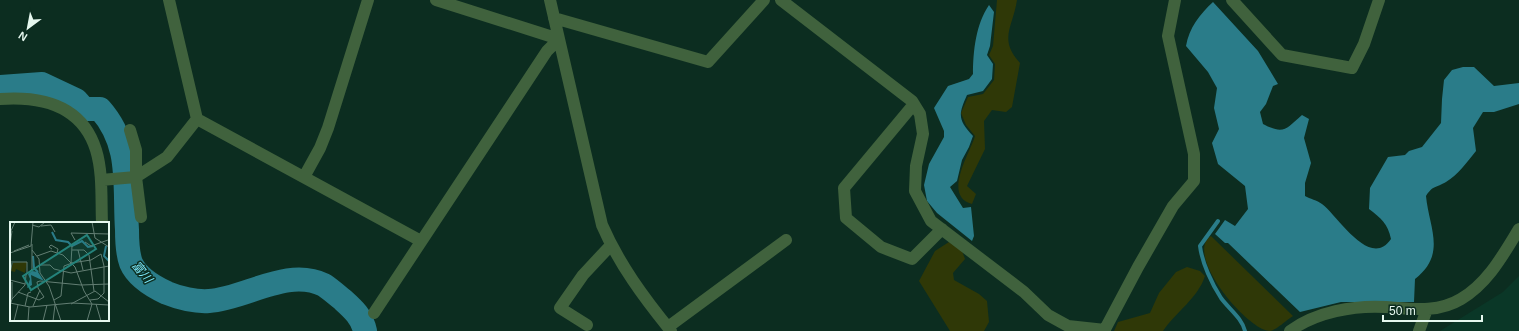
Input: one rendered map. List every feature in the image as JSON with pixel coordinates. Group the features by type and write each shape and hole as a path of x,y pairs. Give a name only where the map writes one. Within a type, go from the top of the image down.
{"street":[{"path":"169,0 197,119 421,241"},
{"path":"304,177 320,148 328,128 368,0"},
{"path":"436,0 559,39"},
{"path":"550,0 602,225 611,245 626,271 670,329 786,240"},
{"path":"554,18 708,62 764,0"},
{"path":"781,0 914,104 920,114 923,134 916,166 916,191 931,221 1024,292 1048,315 1068,326 1104,331 1173,206 1194,181 1194,154 1168,36 1175,0"},
{"path":"1232,0 1282,55 1352,68 1364,44 1379,0"},
{"path":"374,313 547,51 559,39"},
{"path":"0,99 22,97 56,104 74,117 88,133 96,150 103,180 102,222"},
{"path":"914,104 844,188 846,218 881,246 912,259 942,229"},
{"path":"103,180 134,177 167,157 197,119"},
{"path":"130,130 136,150 134,177 141,217"},
{"path":"1290,331 1315,317 1338,311 1379,307 1410,310 1446,307 1461,299 1490,274 1519,229"},
{"path":"587,325 560,308 583,275 611,245"},
{"path":"1419,331 1427,309"}],"shaded area":[{"path":"997,0 1017,0 1010,25 1008,40 1013,55 1020,63 1012,107 1006,112 992,110 984,121 985,149 967,186 976,194 972,204 963,199 959,192 958,183 960,173 975,136 966,125 961,113 968,97 983,94 994,80 995,64 989,55 993,46"},
{"path":"1211,236 1293,316 1270,331 1260,328 1234,306 1212,274 1205,258 1205,245"},
{"path":"949,242 962,251 965,259 953,273 954,280 979,294 987,301 989,322 984,331 950,331 919,281 935,251"},
{"path":"1187,267 1200,271 1205,276 1202,284 1192,298 1163,331 1114,331 1118,322 1150,313 1159,293 1176,272"},
{"path":"1519,276 1519,331 1440,331 1503,292"}],"water":[{"path":"1213,2 1258,51 1278,84 1273,86 1266,104 1260,112 1263,124 1280,130 1288,127 1302,115 1309,119 1304,138 1311,163 1305,183 1305,196 1322,204 1355,238 1364,245 1374,248 1383,247 1391,239 1388,229 1383,222 1369,209 1370,188 1388,157 1405,155 1409,151 1422,147 1441,123 1444,80 1452,70 1463,67 1474,67 1494,86 1519,83 1519,104 1494,112 1483,112 1473,128 1476,151 1454,176 1446,182 1433,188 1426,196 1434,240 1433,250 1431,260 1425,270 1415,279 1414,302 1341,302 1300,312 1228,243 1225,243 1215,234 1225,220 1235,226 1248,209 1245,186 1218,164 1212,143 1219,129 1214,108 1217,88 1208,72 1186,46 1192,27"},
{"path":"989,5 994,12 990,46 987,55 993,64 992,79 983,91 967,95 964,102 961,113 962,121 964,126 973,136 962,160 957,181 950,187 963,208 971,207 974,236 972,241 937,213 927,201 924,185 929,164 944,137 944,131 934,108 948,86 969,79 973,74 978,29"}],"waterway":[{"name":"富川","path":"0,87 42,84 76,100 84,109 100,109 110,123 122,151 126,181 127,242 131,263 137,273 151,285 177,296 193,300 209,301 223,299 281,282 310,280 324,285 347,303 359,317 365,331"},
{"path":"1218,221 1200,246 1201,253 1211,280 1221,298 1241,322 1245,331"}]}
